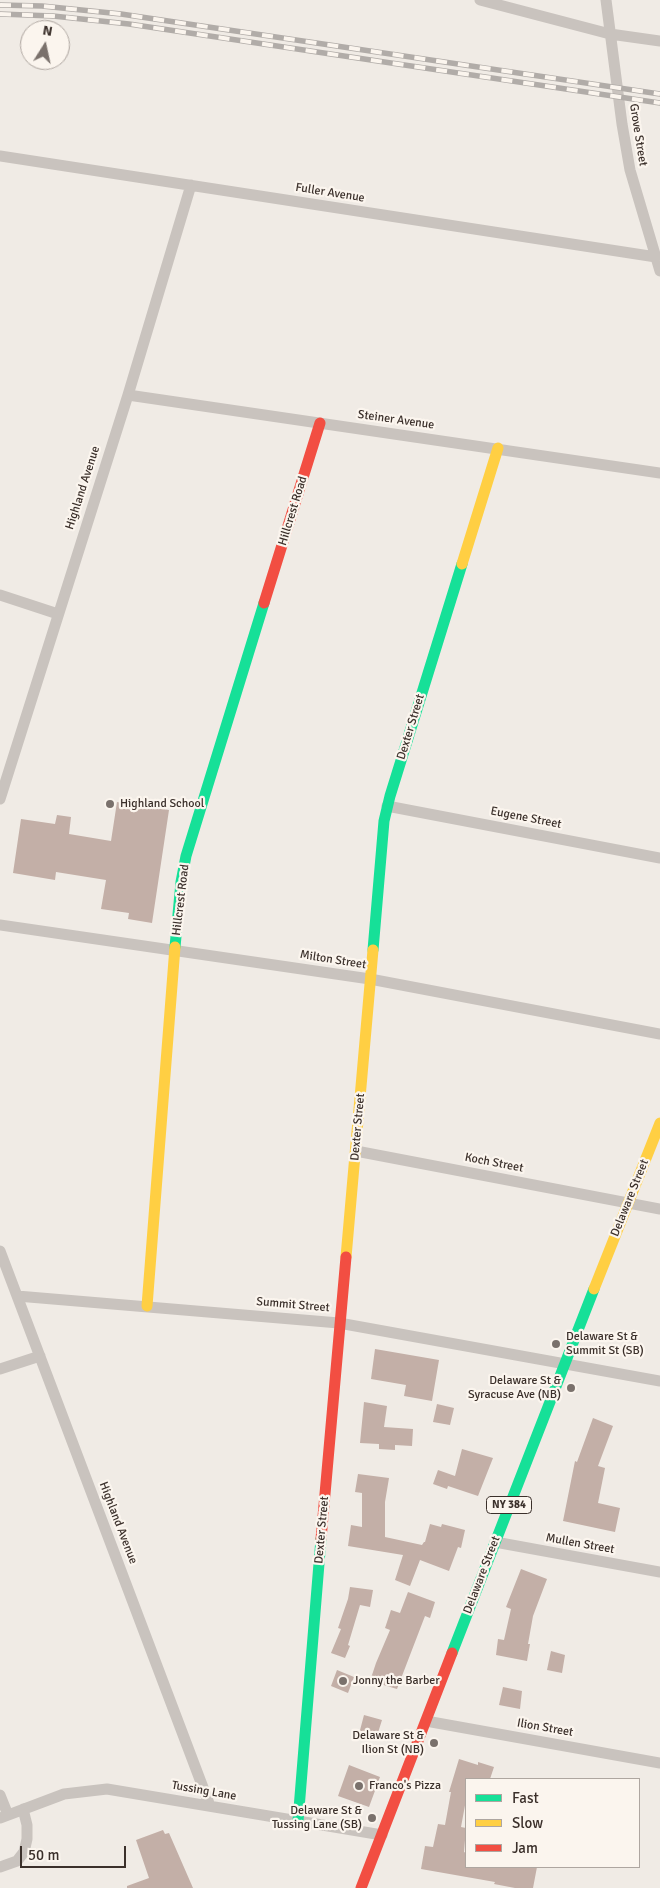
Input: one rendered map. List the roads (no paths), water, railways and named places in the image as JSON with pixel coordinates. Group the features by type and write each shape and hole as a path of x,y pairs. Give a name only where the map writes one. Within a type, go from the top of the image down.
{"street":[{"path":"480,0 610,34 660,41"},
{"name":"Grove Street","path":"606,0 630,170 660,271"},
{"name":"Fuller Avenue","path":"0,156 656,258"},
{"name":"Highland Avenue","path":"0,799 128,395 191,185"},
{"name":"Steiner Avenue","path":"128,395 660,473"},
{"name":"Hillcrest Road","path":"147,1306 175,950 181,882 186,856 320,423"},
{"name":"Dexter Street","path":"298,1821 339,1323 356,1151 384,821 387,806 498,448"},
{"path":"0,595 58,614"},
{"name":"Eugene Street","path":"387,806 660,858"},
{"name":"Milton Street","path":"0,925 370,979 660,1034"},
{"name":"Delaware Street","path":"361,1888 564,1364 660,1123"},
{"name":"Koch Street","path":"356,1151 660,1209"},
{"name":"Highland Avenue","path":"0,1251 210,1806"},
{"name":"Summit Street","path":"18,1296 339,1323 660,1381"},
{"path":"0,1369 40,1356"},
{"name":"Mullen Street","path":"495,1542 660,1572"},
{"name":"Ilion Street","path":"426,1721 660,1763"},
{"name":"Tussing Lane","path":"4,1817 64,1794 107,1789 382,1835"},
{"path":"0,1796 4,1817"},
{"path":"0,1867 17,1861 24,1852 27,1839 27,1825 23,1809"}],"railway":[{"path":"0,5 42,6 121,14 660,94"},
{"path":"0,14 53,16 129,24 660,103"}],"place":[{"name":"Highland School","path":"110,804"},
{"name":"Delaware St & Summit St (SB)","path":"556,1344"},
{"name":"Delaware St & Syracuse Ave (NB)","path":"571,1388"},
{"name":"Jonny the Barber","path":"343,1681"},
{"name":"Delaware St & Ilion St (NB)","path":"434,1743"},
{"name":"Franco's Pizza","path":"359,1786"},
{"name":"Delaware St & Tussing Lane (SB)","path":"372,1818"}]}
